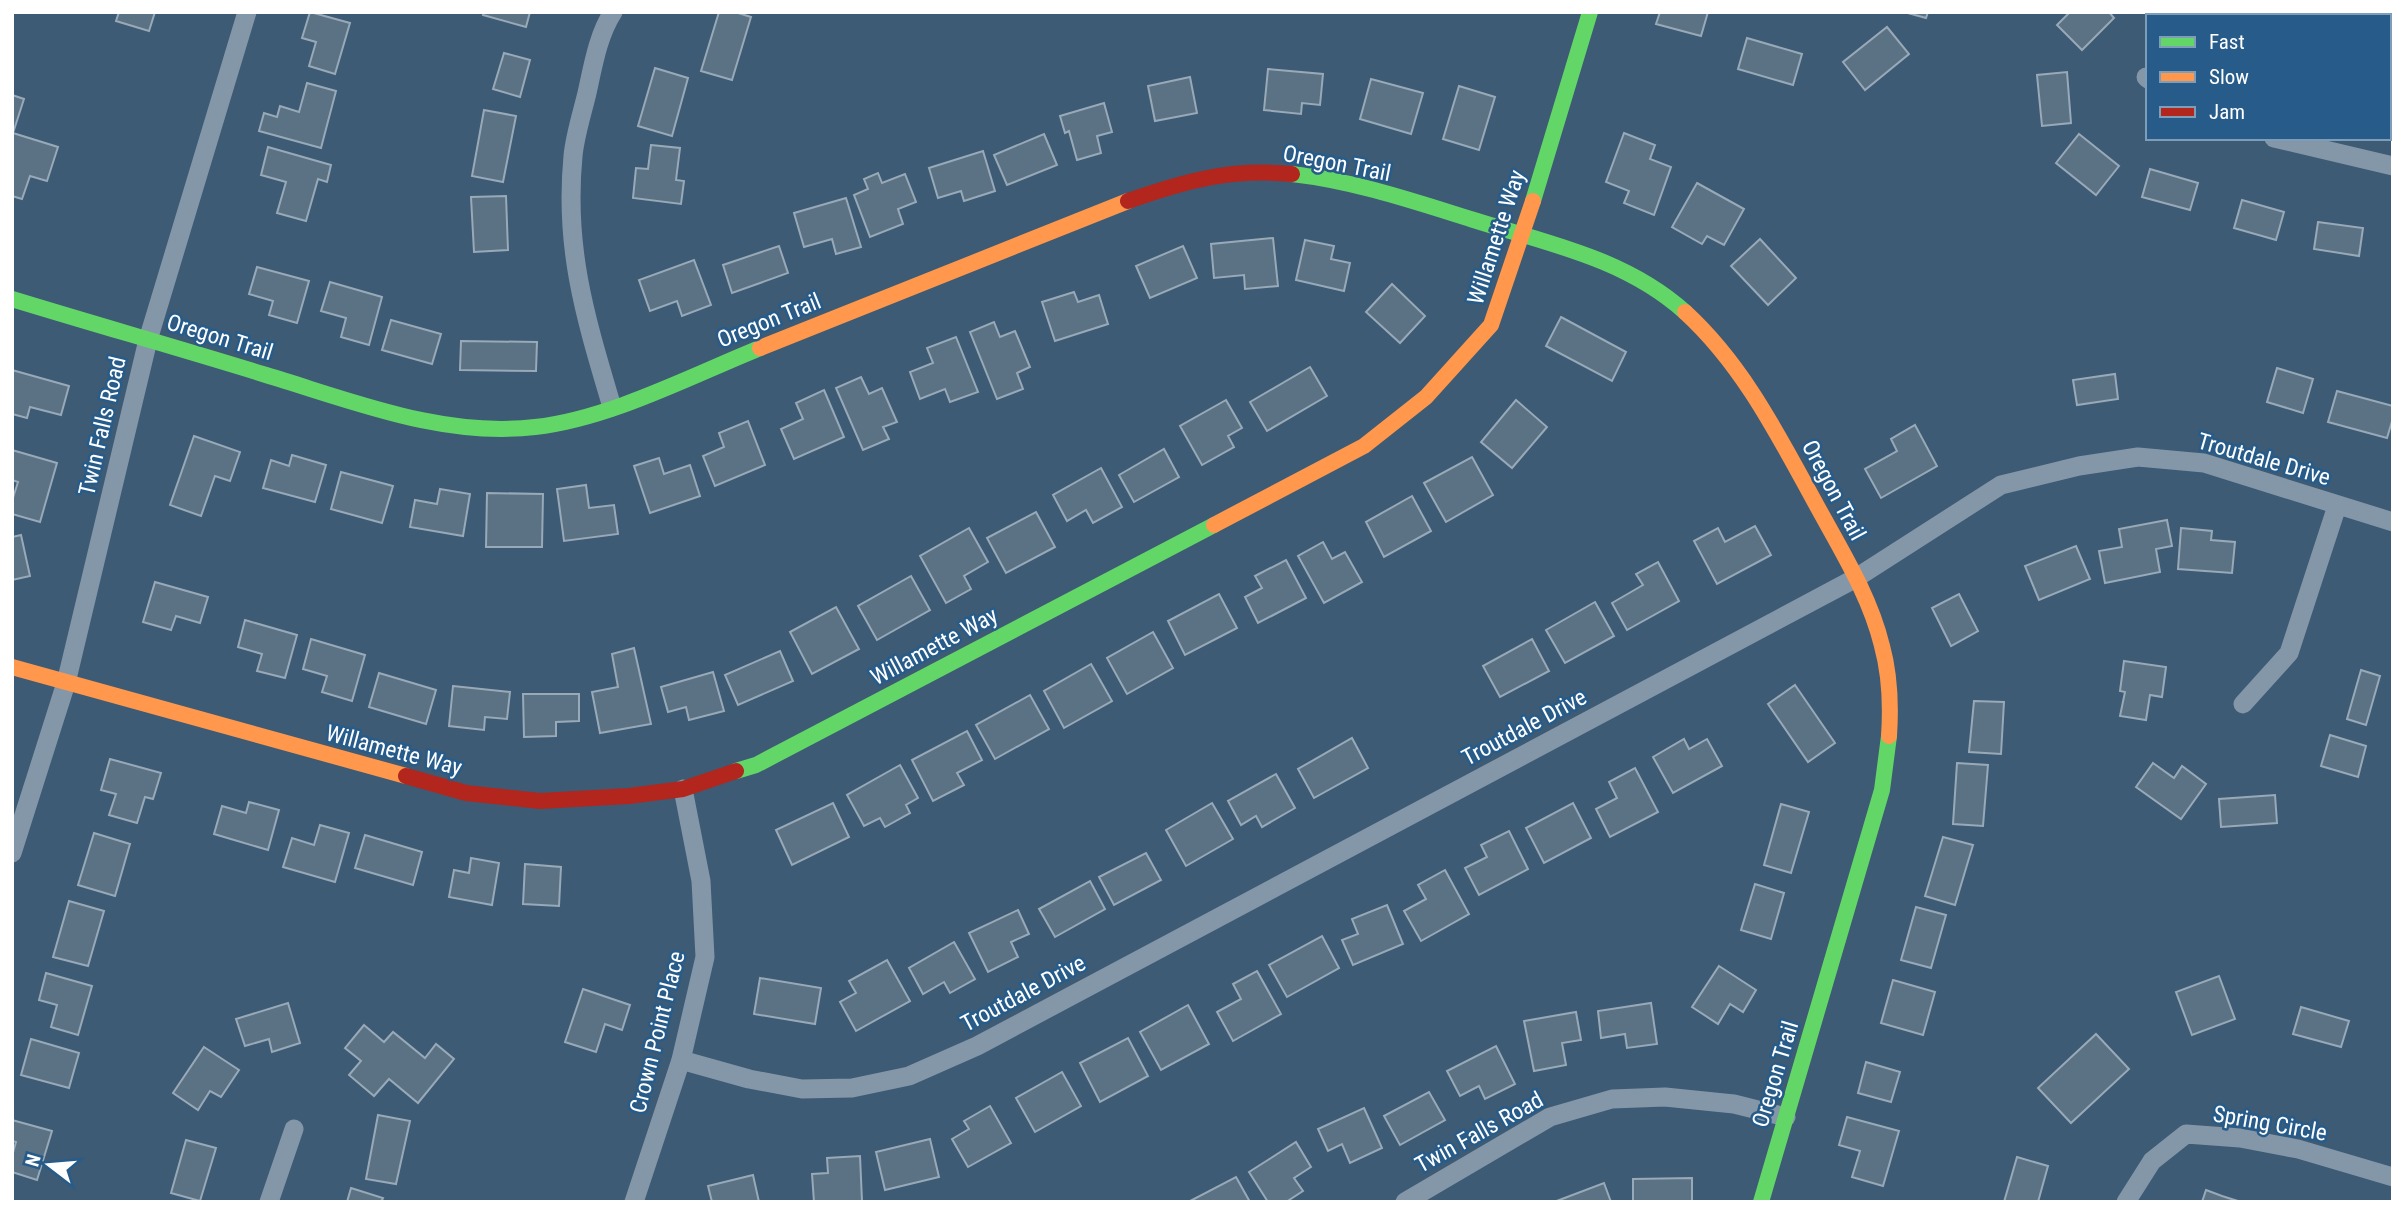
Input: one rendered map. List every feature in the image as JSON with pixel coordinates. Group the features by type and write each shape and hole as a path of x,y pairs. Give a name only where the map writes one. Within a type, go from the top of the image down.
{"street":[{"name":"Twin Falls Road","path":"12,853 66,683 148,340 247,12"},
{"path":"612,407 583,307 573,250 571,206 573,153 593,65 606,22 613,12"},
{"name":"Willamette Way","path":"12,667 466,793 540,801 629,796 683,789 756,765 1364,446 1426,397 1491,325 1523,236 1590,12"},
{"path":"2282,140 2393,166"},
{"name":"Oregon Trail","path":"12,299 365,405 427,420 474,428 504,429 536,428 612,407 945,275 1080,218 1193,178 1242,172 1295,174 1380,192 1591,256 1648,284 1686,312 1711,335 1735,366 1775,429 1856,578 1873,618 1886,660 1891,711 1889,750 1882,790 1760,1202"},
{"name":"Troutdale Drive","path":"681,1060 749,1079 802,1089 852,1088 909,1076 977,1046 1856,578 2001,485 2079,466 2138,457 2204,463 2393,522"},
{"path":"2243,704 2289,653 2337,506"},
{"name":"Crown Point Place","path":"634,1202 681,1060 705,957 701,881 683,789"},
{"name":"Twin Falls Road","path":"1405,1202 1550,1116 1612,1099 1665,1097 1734,1104 1786,1116"},
{"path":"269,1202 294,1129"},
{"name":"Spring Circle","path":"2126,1202 2152,1161 2186,1134 2240,1138 2298,1149 2393,1177"}],"building":[{"path":"119,12 155,12 149,31 116,21"},
{"path":"310,12 350,23 335,74 309,66 316,42 302,38"},
{"path":"484,12 530,12 526,27 483,15"},
{"path":"719,12 735,12 751,17 732,80 701,71"},
{"path":"1660,12 1708,12 1701,36 1656,24"},
{"path":"1904,12 1928,12 1926,18"},
{"path":"2070,12 2109,12 2114,18 2082,50 2057,25"},
{"path":"1887,27 1909,54 1865,90 1843,62"},
{"path":"1747,38 1802,54 1793,85 1738,69"},
{"path":"504,53 530,60 520,97 493,89"},
{"path":"655,68 688,78 672,136 638,126"},
{"path":"1268,69 1323,74 1320,105 1302,103 1301,114 1264,110"},
{"path":"2067,72 2071,123 2042,126 2037,75"},
{"path":"1190,77 1197,113 1155,121 1148,86"},
{"path":"1371,79 1423,93 1411,134 1360,119"},
{"path":"307,83 336,91 321,148 259,131 264,113 277,117 280,106 299,112"},
{"path":"1459,86 1495,97 1479,150 1443,139"},
{"path":"12,95 24,99 13,133 58,147 47,181 30,176 22,199 12,196"},
{"path":"1104,103 1112,132 1097,136 1101,153 1077,160 1069,131 1065,133 1060,116"},
{"path":"484,110 516,116 503,182 472,176"},
{"path":"1624,133 1655,145 1650,159 1671,167 1654,215 1624,203 1629,191 1606,182"},
{"path":"1044,134 1057,165 1007,185 994,155"},
{"path":"2079,134 2119,166 2096,195 2056,163"},
{"path":"651,145 680,148 676,180 684,181 681,204 633,198 636,168 648,169"},
{"path":"268,147 331,165 327,182 318,179 306,221 277,213 286,182 261,175"},
{"path":"983,151 995,191 964,201 961,191 938,198 929,168"},
{"path":"2150,169 2198,183 2190,210 2142,197"},
{"path":"878,173 882,183 905,174 916,202 898,209 903,224 870,237 854,195 868,189 864,179"},
{"path":"1697,183 1744,209 1724,245 1707,236 1702,244 1672,227"},
{"path":"506,196 508,250 474,252 471,197"},
{"path":"846,198 861,247 836,254 832,239 804,247 794,213"},
{"path":"2242,200 2284,212 2276,240 2234,228"},
{"path":"2318,222 2363,228 2359,256 2314,249"},
{"path":"1273,238 1278,286 1245,289 1244,275 1214,278 1211,244"},
{"path":"1760,239 1796,278 1768,305 1731,266"},
{"path":"1305,240 1334,246 1331,259 1350,263 1344,291 1296,280"},
{"path":"779,246 788,273 732,293 723,265"},
{"path":"1183,246 1197,278 1150,298 1136,266"},
{"path":"694,260 711,305 682,316 677,301 650,311 639,280"},
{"path":"257,267 309,281 297,323 269,315 273,301 249,294"},
{"path":"330,282 382,297 369,345 341,337 346,318 321,311"},
{"path":"1392,284 1425,316 1400,343 1366,312"},
{"path":"1074,292 1078,302 1099,295 1108,324 1055,341 1042,302"},
{"path":"1561,317 1626,352 1612,381 1546,346"},
{"path":"391,320 441,334 432,364 382,350"},
{"path":"994,322 1000,337 1015,331 1030,367 1017,373 1023,389 997,399 970,332"},
{"path":"956,337 978,392 950,402 945,389 920,399 910,372 933,363 927,348"},
{"path":"461,341 537,342 536,371 460,370"},
{"path":"1310,367 1327,396 1267,431 1250,402"},
{"path":"2277,368 2313,379 2303,413 2267,402"},
{"path":"12,370 69,386 61,415 30,407 27,418 12,414"},
{"path":"2115,374 2118,399 2077,405 2073,380"},
{"path":"861,377 869,394 882,388 897,422 883,427 889,439 863,450 836,388"},
{"path":"824,390 844,437 794,459 781,429 803,419 796,403"},
{"path":"2337,391 2393,406 2393,418 2387,438 2328,422"},
{"path":"1226,400 1242,428 1228,436 1234,447 1202,465 1180,426"},
{"path":"1516,400 1547,427 1512,468 1481,442"},
{"path":"748,421 765,465 715,486 703,456 724,447 719,433"},
{"path":"1915,425 1937,466 1881,498 1865,469 1897,451 1891,439"},
{"path":"194,436 240,452 230,481 215,476 201,516 170,505"},
{"path":"1164,449 1179,477 1134,502 1119,475"},
{"path":"12,450 57,463 40,522 12,514 12,501 18,482 12,480"},
{"path":"292,455 326,465 315,502 263,488 271,460 289,466"},
{"path":"1472,457 1493,495 1446,522 1424,483"},
{"path":"659,458 664,474 690,465 700,496 650,513 634,466"},
{"path":"1101,468 1122,507 1093,523 1086,510 1067,521 1053,495"},
{"path":"341,472 393,486 382,523 331,509"},
{"path":"586,485 589,508 614,505 618,534 564,541 557,489"},
{"path":"440,489 470,494 463,536 410,527 415,500 437,504"},
{"path":"487,493 543,494 542,547 486,547"},
{"path":"1412,496 1431,531 1384,557 1366,522"},
{"path":"1036,512 1055,547 1006,573 987,538"},
{"path":"2167,520 2172,546 2156,549 2160,572 2105,583 2099,551 2122,547 2119,529"},
{"path":"1755,526 1771,555 1717,584 1694,541 1718,528 1725,542"},
{"path":"969,528 988,562 964,576 971,589 946,603 920,556"},
{"path":"2181,528 2212,531 2211,540 2235,542 2232,573 2178,569"},
{"path":"21,535 30,576 12,580 12,537"},
{"path":"1323,542 1332,559 1345,552 1362,582 1324,603 1298,556"},
{"path":"2076,546 2090,579 2039,600 2025,566"},
{"path":"1286,560 1306,598 1258,623 1245,597 1262,588 1255,576"},
{"path":"1658,562 1679,601 1627,630 1612,603 1643,585 1636,574"},
{"path":"911,576 930,610 877,640 858,606"},
{"path":"155,582 208,597 200,623 176,616 171,630 143,622"},
{"path":"1219,594 1237,628 1185,655 1168,621"},
{"path":"1959,594 1978,631 1951,646 1932,608"},
{"path":"1595,602 1614,636 1565,663 1546,630"},
{"path":"836,607 859,649 812,674 790,632"},
{"path":"245,620 297,635 285,678 257,671 262,654 238,647"},
{"path":"1153,632 1173,668 1127,694 1107,658"},
{"path":"311,639 365,655 352,701 322,692 327,676 303,669"},
{"path":"1532,639 1549,671 1500,697 1483,666"},
{"path":"634,648 651,724 600,733 592,692 618,687 612,654"},
{"path":"780,651 793,681 738,705 725,675"},
{"path":"2124,661 2166,667 2162,697 2150,695 2146,720 2120,716 2125,692 2120,691"},
{"path":"1091,664 1112,701 1064,728 1044,691"},
{"path":"2361,670 2380,676 2366,725 2347,719"},
{"path":"713,672 724,711 689,720 686,707 668,712 661,687"},
{"path":"379,673 436,690 426,724 369,707"},
{"path":"1795,685 1835,743 1808,762 1768,704"},
{"path":"453,686 510,692 507,719 485,717 484,730 449,726"},
{"path":"523,694 579,694 579,721 556,722 556,736 524,737"},
{"path":"1030,695 1049,729 995,759 976,725"},
{"path":"1974,701 2004,702 2001,754 1969,752"},
{"path":"967,731 982,760 957,773 964,785 933,801 912,760"},
{"path":"2330,735 2366,746 2358,777 2321,766"},
{"path":"1352,738 1368,768 1314,798 1298,769"},
{"path":"1684,739 1689,749 1707,739 1722,766 1673,793 1653,757"},
{"path":"110,759 161,773 153,799 145,797 137,823 109,815 116,794 101,790"},
{"path":"1957,763 1988,765 1983,826 1953,824"},
{"path":"2153,763 2174,778 2182,766 2206,784 2181,819 2136,787"},
{"path":"900,765 918,798 906,805 910,813 885,827 880,818 864,826 847,795"},
{"path":"1635,768 1658,812 1610,837 1596,809 1617,798 1609,782"},
{"path":"1276,774 1295,808 1262,827 1256,816 1241,825 1228,801"},
{"path":"2275,795 2277,823 2221,827 2219,799"},
{"path":"249,802 279,810 268,850 214,834 222,806 246,813"},
{"path":"833,803 849,837 792,865 776,830"},
{"path":"1212,803 1233,839 1186,866 1166,830"},
{"path":"1573,803 1591,838 1544,863 1526,828"},
{"path":"1781,804 1809,812 1791,873 1764,865"},
{"path":"320,825 349,833 335,882 283,867 292,838 314,845"},
{"path":"1509,831 1528,869 1479,895 1465,868 1487,857 1481,845"},
{"path":"94,833 130,844 115,896 78,885"},
{"path":"365,835 422,852 413,885 355,868"},
{"path":"1943,837 1973,845 1955,905 1925,896"},
{"path":"1146,853 1161,880 1114,905 1099,877"},
{"path":"471,858 499,863 492,905 449,897 454,870 469,873"},
{"path":"525,864 561,867 559,906 523,904"},
{"path":"1445,870 1469,914 1421,941 1404,911 1426,899 1418,885"},
{"path":"1090,881 1105,909 1055,937 1039,909"},
{"path":"1755,884 1784,893 1771,939 1741,930"},
{"path":"69,901 104,911 88,966 53,957"},
{"path":"1387,905 1403,944 1353,965 1342,940 1358,934 1352,919"},
{"path":"1916,907 1946,915 1931,968 1901,960"},
{"path":"1018,910 1029,934 1011,942 1018,957 988,972 969,933"},
{"path":"1322,936 1339,968 1287,997 1269,965"},
{"path":"954,942 975,979 950,993 944,982 923,994 909,968"},
{"path":"887,960 910,1001 856,1031 840,1002 856,993 849,981"},
{"path":"1719,966 1756,990 1743,1012 1730,1004 1718,1024 1692,1007"},
{"path":"1257,971 1281,1014 1233,1041 1217,1012 1241,999 1233,984"},
{"path":"46,973 92,986 78,1035 51,1027 57,1005 39,1000"},
{"path":"2219,976 2235,1019 2192,1035 2176,992"},
{"path":"760,978 821,988 815,1024 754,1014"},
{"path":"1893,980 1935,992 1923,1035 1881,1023"},
{"path":"583,989 630,1005 622,1030 605,1024 596,1052 565,1042"},
{"path":"288,1003 300,1043 272,1052 269,1039 245,1046 236,1019"},
{"path":"1651,1003 1657,1044 1627,1048 1625,1034 1601,1038 1598,1011"},
{"path":"1188,1005 1209,1044 1161,1070 1140,1032"},
{"path":"2301,1007 2349,1021 2341,1047 2293,1034"},
{"path":"1576,1012 1581,1040 1562,1043 1566,1065 1534,1071 1524,1021"},
{"path":"364,1025 384,1042 393,1032 425,1058 436,1044 454,1059 418,1103 389,1079 374,1096 349,1075 361,1061 345,1048"},
{"path":"2096,1034 2129,1069 2071,1123 2038,1088"},
{"path":"1128,1038 1148,1076 1100,1102 1080,1063"},
{"path":"31,1039 79,1053 69,1088 21,1075"},
{"path":"1496,1046 1515,1084 1485,1099 1479,1086 1460,1096 1447,1071"},
{"path":"204,1047 239,1070 221,1097 210,1091 198,1110 173,1093"},
{"path":"1866,1062 1900,1072 1891,1102 1858,1093"},
{"path":"1062,1072 1081,1106 1035,1132 1016,1098"},
{"path":"1429,1092 1445,1120 1400,1145 1384,1116"},
{"path":"990,1106 1011,1143 968,1167 952,1139 969,1129 964,1121"},
{"path":"1364,1108 1382,1148 1350,1163 1342,1144 1328,1151 1318,1129"},
{"path":"378,1115 410,1121 396,1184 366,1179"},
{"path":"1847,1117 1899,1131 1883,1186 1852,1177 1860,1151 1839,1145"},
{"path":"12,1120 52,1131 37,1180 12,1172 12,1156 16,1142 12,1141"},
{"path":"930,1139 939,1177 885,1190 876,1152"},
{"path":"186,1140 216,1148 200,1201 171,1193"},
{"path":"1296,1142 1311,1167 1294,1178 1303,1191 1286,1202 1268,1202 1249,1172"},
{"path":"860,1156 862,1201 814,1202 812,1174 828,1173 827,1158"},
{"path":"2017,1157 2048,1166 2038,1202 2004,1202"},
{"path":"753,1175 759,1202 712,1202 708,1186"},
{"path":"1236,1177 1250,1202 1190,1201"},
{"path":"1692,1178 1692,1202 1633,1202 1633,1179"},
{"path":"1604,1183 1611,1202 1554,1202"},
{"path":"351,1188 383,1198 381,1202 347,1202"},
{"path":"2206,1190 2222,1196 2241,1202 2202,1202"}],"traffic: fast":[{"path":"1533,201 1590,12"},
{"path":"1292,174 1385,193 1586,255 1638,279 1685,312"},
{"path":"12,299 365,406 466,427 535,427 592,415 649,395 760,348"},
{"path":"736,771 756,765 1214,525"},
{"path":"1761,1202 1882,790 1889,736"}],"traffic: slow":[{"path":"760,348 1128,201"},
{"path":"1214,525 1364,446 1426,397 1491,325 1533,201"},
{"path":"1685,312 1725,355 1759,403 1862,591 1877,627 1887,668 1889,736"},
{"path":"12,667 406,776"}],"traffic: jam":[{"path":"1128,201 1208,178 1249,173 1292,174"},
{"path":"406,776 466,793 540,801 629,796 683,789 736,771"}]}
